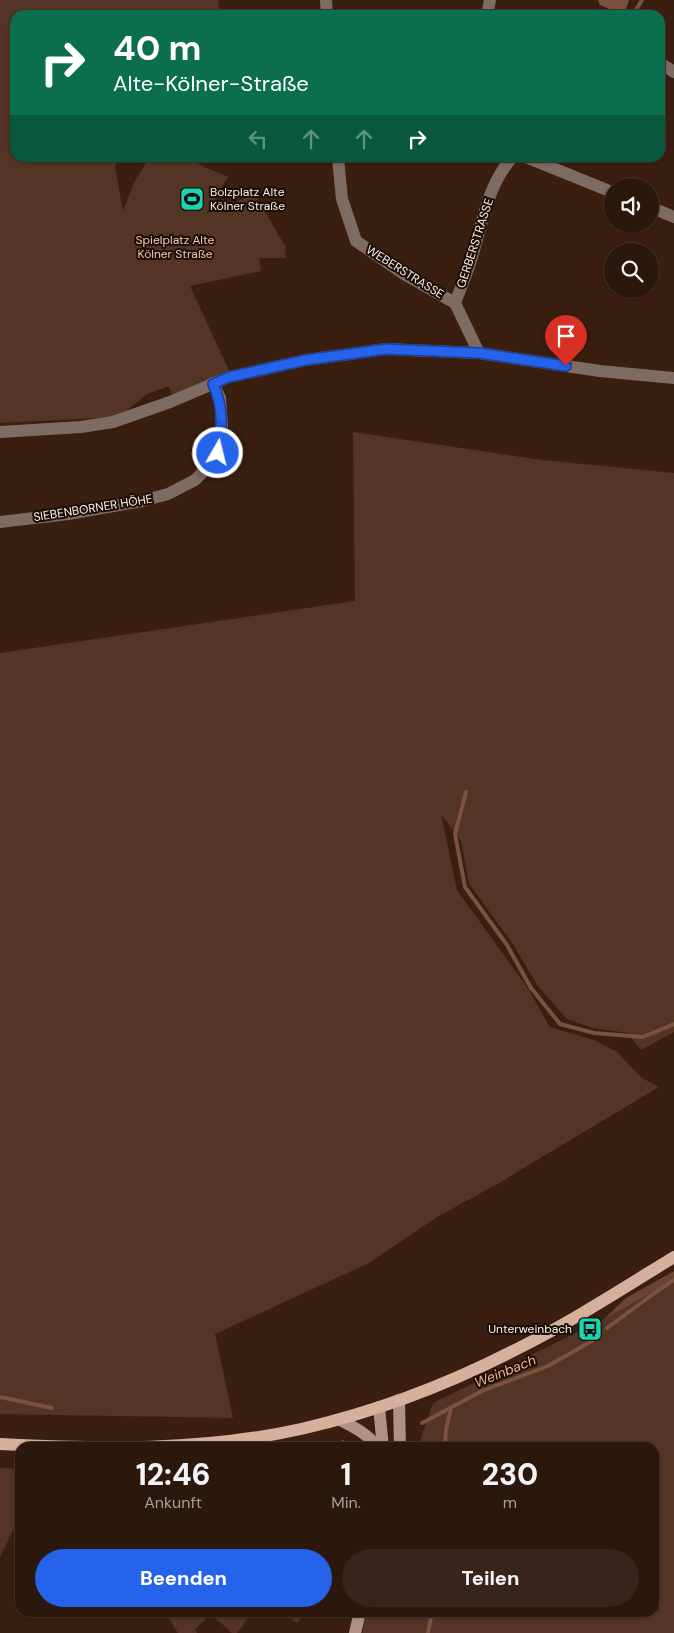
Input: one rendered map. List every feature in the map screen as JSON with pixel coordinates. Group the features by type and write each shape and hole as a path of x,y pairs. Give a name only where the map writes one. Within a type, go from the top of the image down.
{"main road":[{"path":"209,1442 270,1435 340,1420 452,1380 518,1348 586,1311 674,1257"},
{"path":"399,1400 400,1442"},
{"path":"379,1407 382,1442"},
{"path":"340,1420 360,1430 374,1442"},
{"path":"0,1444 15,1444"},
{"path":"355,1633 359,1617"}],"street":[{"name":"WEBERSTRASSE","path":"338,162 342,199 356,241 404,274 455,303 479,353"},
{"name":"GERBERSTRASSE","path":"455,303 470,263 487,203 504,166 508,162"},
{"path":"538,162 604,189"},
{"path":"659,211 674,217"},
{"path":"0,432 81,427 113,422 170,402 229,377 306,360 386,349 479,353 600,371 674,378"},
{"name":"SIEBENBORNER HÖHE","path":"0,522 68,514 142,501 168,494 195,480 212,463 218,453 222,426 220,398 213,384"}],"green space":[{"name":"Spielplatz Alte Kölner Straße","path":"0,0 218,0 219,10 10,10 10,162 117,162 115,167 123,211 134,183 147,162 193,162 228,177 206,214 255,194 285,246 286,258 259,258 261,271 190,286 231,375 173,399 169,386 147,394 119,417 0,423"},
{"path":"353,432 542,460 674,473 674,1032 641,1050 628,1033 593,1028 567,1019 537,985 513,944 469,884 461,841 441,814 457,890 529,990 550,1027 594,1040 617,1052 642,1078 659,1087 499,1183 437,1217 369,1263 215,1334 233,1418 0,1414 0,653 355,601"},
{"path":"674,1281 674,1633 362,1633 366,1617 659,1617 659,1442 420,1442 433,1403 604,1319"},
{"path":"0,1468 15,1469 15,1526 0,1557"},
{"path":"166,1617 208,1617 195,1629 197,1633 178,1633"},
{"path":"214,1617 249,1617 237,1633 232,1633"},
{"path":"289,1617 302,1617 297,1623"}],"shaded area":[{"path":"598,0 629,0 625,10 612,10 600,5"},
{"path":"674,1271 674,1281 604,1319 626,1298"}],"waterway":[{"path":"636,10 642,0"},
{"path":"466,792 455,834 465,887 507,945 531,988 560,1024 594,1033 643,1037 674,1024"},
{"name":"Weinbach","path":"607,1328 674,1280"},
{"name":"Weinbach","path":"422,1423 482,1391 548,1366 595,1339"},
{"name":"Weinbach","path":"0,1397 52,1408"},
{"path":"445,1442 451,1408"},
{"path":"428,1633 431,1617"}],"place":[{"name":"Bolzplatz Alte Kölner Straße","path":"192,199"},
{"name":"Unterweinbach","path":"590,1329"}],"route":[{"path":"218,453 222,426 220,398 213,384 229,377 306,360 386,349 479,353 566,366"}]}
